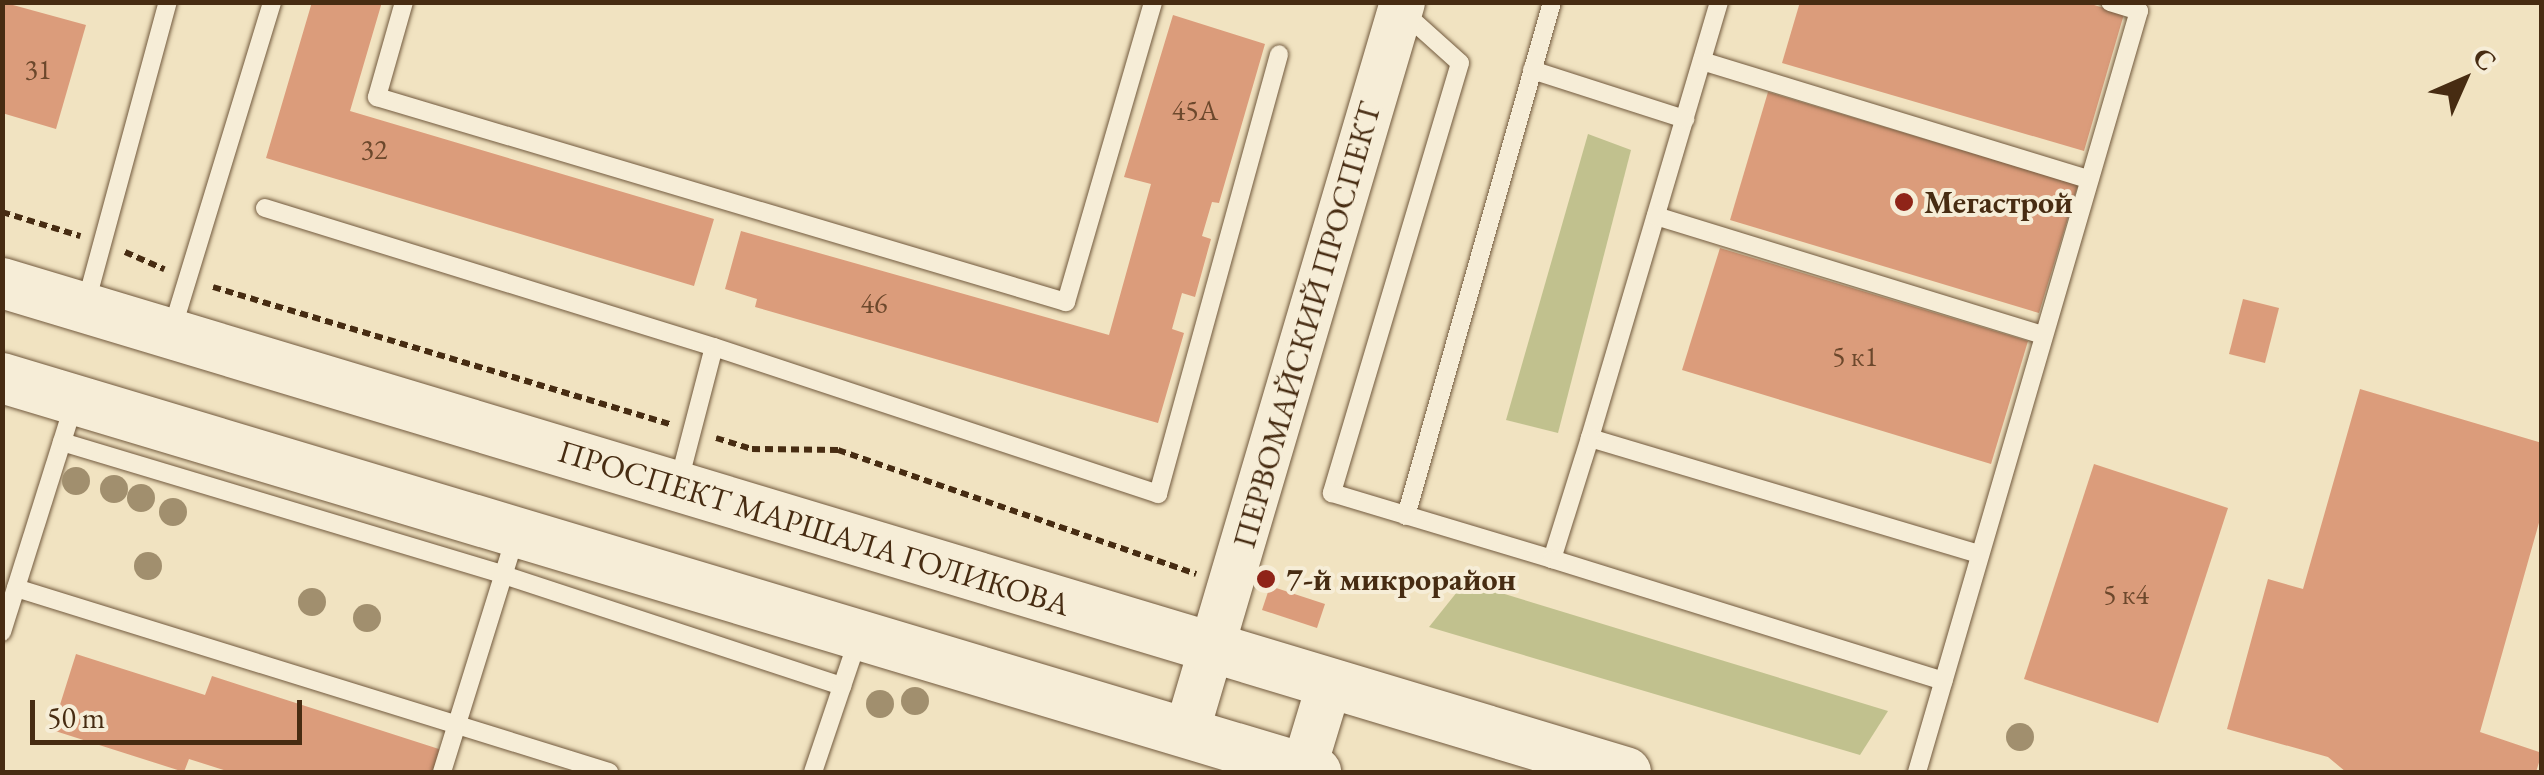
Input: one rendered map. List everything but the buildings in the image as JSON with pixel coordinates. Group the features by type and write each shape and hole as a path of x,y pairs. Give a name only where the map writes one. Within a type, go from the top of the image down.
{"main road":[{"name":"ПРОСПЕКТ МАРШАЛА ГОЛИКОВА","path":"2,283 1626,772"},
{"path":"2,378 69,421 510,554 859,635 1307,771"}],"street":[{"name":"ПЕРВОМАЙСКИЙ ПРОСПЕКТ","path":"1186,732 1393,5"},
{"path":"1307,771 1329,683"}],"lane":[{"path":"85,308 168,2"},
{"path":"171,334 272,2"},
{"path":"404,2 376,96 1066,302 1153,2"},
{"path":"1406,516 1552,2"},
{"path":"1552,559 1720,2"},
{"path":"1917,772 2139,11 2110,2"},
{"path":"1393,5 1460,63 1332,493 1942,680"},
{"path":"265,208 714,347 1158,494 1279,54"},
{"path":"1702,62 2089,179"},
{"path":"1532,70 1685,118"},
{"path":"1656,216 2042,334"},
{"path":"678,487 714,347"},
{"path":"2,632 69,421"},
{"path":"1590,438 1978,554"},
{"path":"442,772 510,554 842,686"},
{"path":"16,588 457,728 609,772"},
{"path":"813,772 859,635"}],"path":[{"path":"2,212 102,242"}],"green space":[{"path":"1588,134 1631,150 1558,433 1506,420"},
{"path":"1465,582 1888,711 1860,755 1429,627"}],"place":[{"name":"Мегастрой","path":"1904,202"},
{"name":"7-й микрорайон","path":"1266,579"}]}
